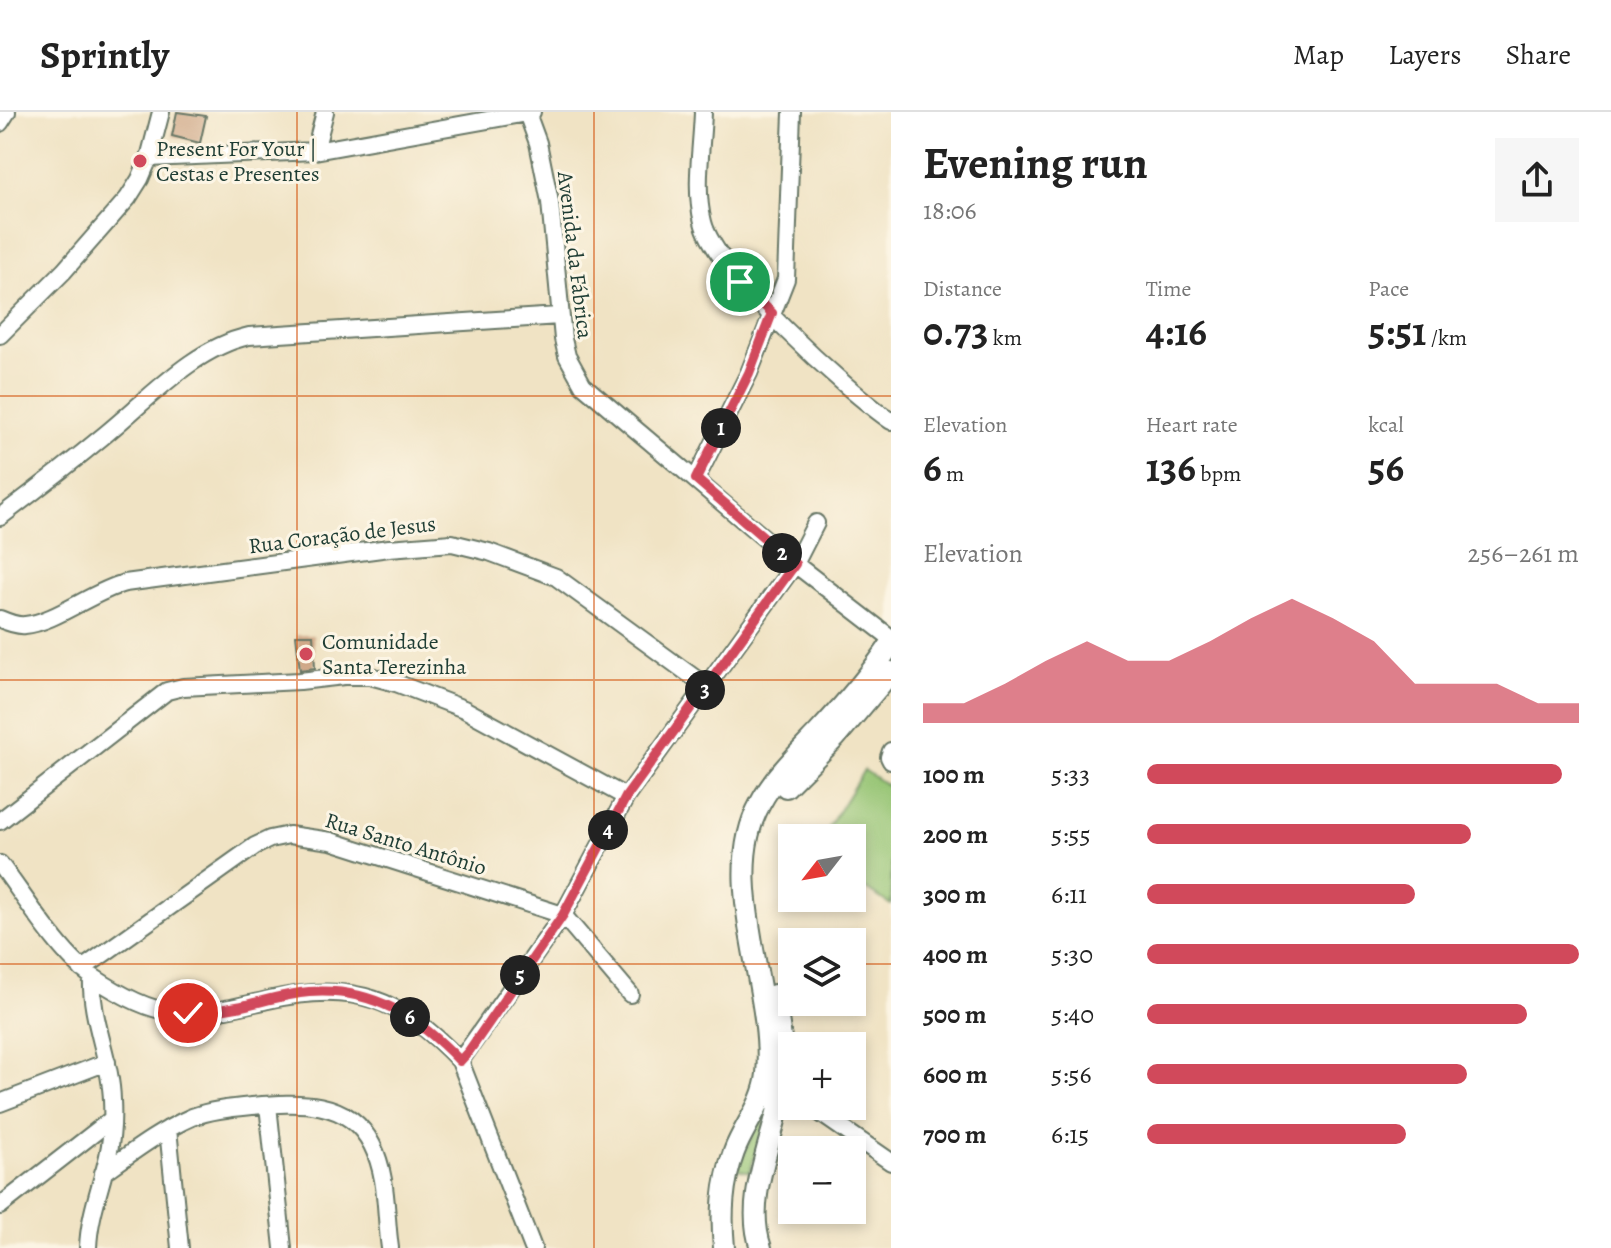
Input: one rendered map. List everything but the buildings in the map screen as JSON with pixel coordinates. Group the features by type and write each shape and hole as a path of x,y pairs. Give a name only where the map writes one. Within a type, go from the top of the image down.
{"main road":[{"path":"724,1248 721,1212 734,1151 765,1088 767,1071 764,1019 746,888 747,833 766,792 855,694 891,641"},
{"path":"761,1248 756,1215 759,1186 777,1116 784,1071 761,915 758,858 761,832 771,809 791,782 835,738 891,672"},
{"path":"727,1180 759,1186"},
{"path":"721,1212 756,1215"}],"street":[{"path":"0,123 7,112"},
{"path":"0,335 64,271 120,208 140,179 149,158 161,112"},
{"path":"315,151 325,112"},
{"path":"703,112 700,192 703,222 724,261 740,282 838,379 891,421"},
{"path":"696,479 749,373 786,279 792,112"},
{"path":"149,158 315,151 529,113"},
{"name":"Avenida da Fábrica","path":"529,113 550,202 559,316 567,356 583,385 891,641"},
{"path":"0,517 162,386 195,361 231,340 249,336 559,316"},
{"path":"460,1061 563,915 626,797 795,564 816,523"},
{"name":"Rua Coração de Jesus","path":"0,619 25,625 45,619 107,587 125,583 389,548 452,543 489,552 556,577 707,687"},
{"path":"0,821 167,691 183,687 344,676 370,676 427,693 464,709 626,797"},
{"path":"891,751 891,761"},
{"name":"Rua Santo Antônio","path":"87,973 255,846 289,835 331,841 384,856 563,915"},
{"path":"0,864 53,935 87,973 149,1006 178,1012 217,1011 309,992 364,995 408,1015 460,1061 533,1248"},
{"path":"563,915 630,994"},
{"path":"87,973 112,1097 110,1144 92,1217 88,1248"},
{"path":"0,1095 0,1104 107,1062"},
{"path":"103,1173 168,1129 195,1116 234,1108 320,1104 349,1118 372,1144 382,1175 390,1248"},
{"path":"268,1105 283,1248"},
{"path":"0,1206 112,1119"},
{"path":"830,1120 891,1162"},
{"path":"168,1129 180,1248"}],"green space":[{"path":"864,770 891,788 891,905 866,889 866,824 831,824"},
{"path":"759,1121 764,1123 750,1172 737,1169"}],"place":[{"name":"Present For Your | Cestas e Presentes","path":"140,161"},
{"name":"Comunidade Santa Terezinha","path":"306,654"}],"route":[{"path":"188,1013 217,1011 309,992 364,995 408,1015 460,1061 469,1051 563,915 626,797 795,564 696,479 749,373 772,313 740,282"}]}
